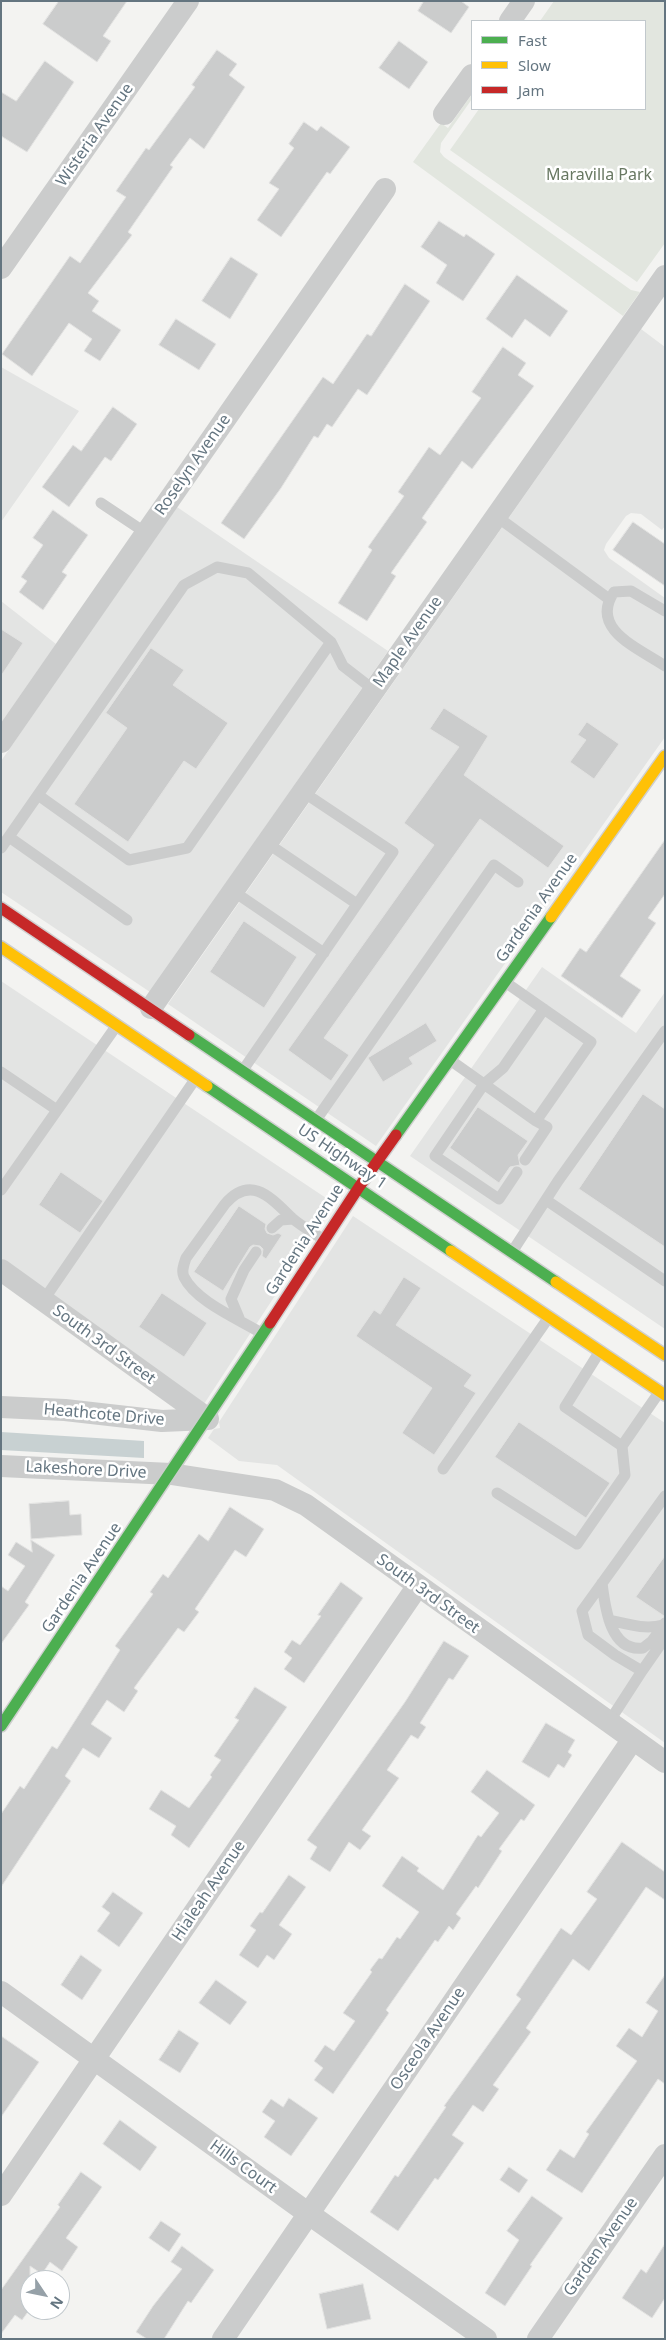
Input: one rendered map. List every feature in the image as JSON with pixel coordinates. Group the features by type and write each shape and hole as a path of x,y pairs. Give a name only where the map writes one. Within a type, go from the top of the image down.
{"main road":[{"name":"Gardenia Avenue","path":"1,1726 208,1419 359,1188 665,756"},
{"name":"US Highway 1","path":"1,908 665,1355"},
{"name":"US Highway 1","path":"1,947 549,1317 649,1384 663,1391"}],"street":[{"name":"Wisteria Avenue","path":"1,268 188,1"},
{"path":"511,20 524,1"},
{"path":"444,114 471,76"},
{"name":"Roselyn Avenue","path":"1,742 385,189"},
{"name":"Maple Avenue","path":"151,1008 665,276"},
{"name":"South 3rd Street","path":"1,1270 208,1419"},
{"path":"144,1419 156,1397 157,1383"},
{"name":"Heathcote Drive","path":"1,1407 65,1410 162,1421 208,1419"},
{"name":"Lakeshore Drive","path":"1,1466 171,1474"},
{"name":"South 3rd Street","path":"171,1474 275,1490 306,1505 417,1587 633,1739 662,1755"},
{"name":"Hialeah Avenue","path":"1,2195 417,1587"},
{"name":"Osceola Avenue","path":"223,2339 633,1739"},
{"name":"Hills Court","path":"1,1992 308,2214 486,2339"},
{"name":"Garden Avenue","path":"538,2339 665,2155"}],"lane":[{"path":"100,503 146,533"},
{"path":"496,516 609,599"},
{"path":"1,848 184,585 217,567 248,573 331,642 343,666 374,690"},
{"path":"665,612 631,591 614,592 606,604 607,619 616,634 665,666"},
{"path":"38,795 129,860 187,848 331,642"},
{"path":"243,1070 393,852 303,792"},
{"path":"9,837 127,920"},
{"path":"267,843 357,904"},
{"path":"316,1120 494,865 518,882"},
{"path":"233,891 324,953"},
{"path":"505,982 591,1042 536,1120"},
{"path":"517,1172 499,1199 435,1156 484,1084 503,1068 544,1009"},
{"path":"1,1190 117,1025"},
{"path":"512,1252 546,1200 665,1031"},
{"path":"450,1060 547,1127 525,1160"},
{"path":"1,1072 57,1110"},
{"path":"43,1301 196,1078"},
{"path":"263,1334 239,1318 212,1304 195,1290 184,1277 182,1268 186,1258 224,1204 231,1196 241,1190 263,1192 282,1207 293,1219 324,1240"},
{"path":"546,1200 665,1281"},
{"path":"272,1228 281,1220 293,1219"},
{"path":"239,1318 230,1299 244,1270 256,1252"},
{"path":"444,1470 549,1317"},
{"path":"600,1351 565,1407 622,1446"},
{"path":"497,1493 577,1544 625,1475 622,1446 663,1391"},
{"path":"642,1671 615,1655 588,1635 582,1611 665,1496"},
{"path":"602,1583 606,1614 620,1640 629,1647 636,1649 644,1648 652,1641 664,1624"},
{"path":"609,1620 633,1626 654,1627 664,1624"},
{"path":"609,1722 665,1638"}],"shaded area":[{"path":"641,329 665,347 665,526 662,530 641,514 631,513 626,516 606,544 604,550 609,558 665,598 665,737 376,1146 168,1004"},
{"path":"1,367 79,411 1,522"},
{"path":"177,507 388,651 150,992 1,892 1,761"},
{"path":"1,601 56,644 1,723"},
{"path":"542,967 636,1033 665,992 665,1329 410,1156"},
{"path":"1,981 335,1204 204,1404 1,1258"},
{"path":"353,1216 665,1423 665,1743 277,1465 239,1461 208,1438 214,1429 220,1428 219,1422"},
{"path":"1,1432 144,1441 144,1458 1,1450"}],"green space":[{"name":"Maravilla Park","path":"554,1 665,1 665,243 637,282 450,150 478,110 646,110 646,20 541,20"},
{"path":"471,95 471,100 441,143 440,152 444,157 631,290 640,292 623,316 413,162 441,123 448,128"}],"building":[{"path":"59,1 127,1 103,36 111,41 97,62 43,24"},
{"path":"424,1 461,1 469,7 451,33 418,11"},
{"path":"399,41 428,62 409,89 379,68"},
{"path":"217,50 237,64 229,75 245,87 204,149 190,138 170,165 173,167 128,232 132,235 88,293 99,301 92,311 121,330 100,361 84,351 92,339 69,323 32,376 2,354 70,256 80,263 126,197 116,191 146,148 149,150 195,87 192,85"},
{"path":"45,61 74,82 27,152 1,136 1,92 16,101"},
{"path":"304,122 317,131 321,126 350,147 330,174 327,172 281,237 257,220 279,189 269,183 294,148 289,144"},
{"path":"439,221 464,237 466,234 495,254 463,301 436,283 447,265 421,247"},
{"path":"231,257 258,274 230,319 202,301"},
{"path":"517,275 568,311 550,337 525,319 512,338 486,319"},
{"path":"405,284 430,301 367,395 358,389 332,427 327,424 318,438 314,436 281,488 244,539 221,523 323,377 333,384 367,334 371,336"},
{"path":"176,319 216,344 199,370 159,345"},
{"path":"503,347 526,363 518,375 534,386 472,469 462,461 422,518 427,522 391,573 396,576 367,621 338,603 372,550 368,547 404,496 398,492 429,447 440,455 481,398 472,392"},
{"path":"113,407 137,424 111,461 105,457 69,507 42,487 73,445 81,451"},
{"path":"53,510 88,535 62,572 67,575 43,610 19,592 27,581 21,577 43,545 33,538"},
{"path":"633,522 665,544 665,586 613,550"},
{"path":"1,629 23,643 1,676"},
{"path":"151,648 184,670 173,685 228,723 196,769 184,761 128,842 74,804 127,728 106,713"},
{"path":"444,708 488,736 464,775 564,846 548,868 480,819 324,1038 349,1055 331,1081 288,1050 434,845 404,823 459,747 430,729"},
{"path":"587,722 619,744 594,779 570,762 586,740 578,735"},
{"path":"665,840 665,894 648,918 656,923 620,976 641,990 622,1018 561,976 580,948 586,952"},
{"path":"244,921 297,957 264,1008 210,972"},
{"path":"426,1023 437,1041 409,1058 413,1064 383,1082 368,1058"},
{"path":"643,1094 665,1109 665,1247 579,1189"},
{"path":"478,1107 528,1141 518,1155 520,1165 510,1167 499,1183 450,1148"},
{"path":"61,1172 103,1201 80,1233 39,1205"},
{"path":"239,1206 266,1224 265,1229 267,1233 282,1235 266,1259 262,1256 263,1249 260,1246 253,1245 250,1247 223,1291 194,1272"},
{"path":"404,1277 421,1288 396,1325 472,1375 464,1386 476,1393 434,1455 402,1433 432,1388 356,1336 374,1310 380,1314"},
{"path":"162,1293 207,1323 184,1357 139,1327"},
{"path":"519,1422 610,1483 586,1518 495,1457"},
{"path":"69,1501 70,1515 81,1514 82,1535 31,1539 29,1504"},
{"path":"230,1507 264,1529 246,1557 235,1550 195,1609 199,1612 184,1632 178,1628 134,1688 138,1691 124,1712 107,1700 91,1724 112,1738 99,1758 83,1748 65,1776 71,1781 1,1887 1,1814 20,1786 24,1789 52,1746 57,1749 120,1650 115,1646 153,1594 150,1592 163,1574 168,1578 199,1534 208,1541"},
{"path":"31,1540 55,1555 25,1602 29,1605 1,1644 1,1586 8,1591 25,1566 8,1555 16,1542 32,1552"},
{"path":"665,1556 665,1616 664,1616 636,1597"},
{"path":"341,1582 363,1598 304,1683 284,1669 292,1658 284,1652 292,1640 300,1645 321,1616 318,1615"},
{"path":"444,1641 469,1656 453,1680 449,1678 420,1723 426,1727 418,1739 411,1735 387,1770 399,1778 362,1830 371,1836 360,1850 349,1842 330,1872 310,1859 317,1847 307,1840 405,1702"},
{"path":"255,1687 287,1707 189,1848 171,1835 176,1826 149,1809 161,1790 189,1808 212,1777 210,1775 221,1760 214,1756 239,1720 235,1718"},
{"path":"546,1723 575,1740 568,1752 572,1755 564,1768 558,1764 549,1778 522,1762"},
{"path":"487,1770 535,1805 524,1821 521,1819 499,1849 502,1851 478,1888 476,1886 456,1914 461,1918 453,1930 449,1926 438,1942 435,1940 386,2010 389,2013 333,2094 314,2080 323,2068 314,2061 325,2045 334,2051 355,2021 343,2013 372,1972 370,1970 379,1958 382,1959 397,1937 400,1939 419,1912 382,1886 402,1856 419,1868 417,1871 443,1890 478,1835 481,1837 499,1813 471,1792"},
{"path":"622,1842 665,1872 665,1900 646,1887 589,1971 573,1959 526,2028 531,2032 493,2085 499,2089 483,2112 473,2105 452,2135 464,2143 438,2180 435,2178 398,2231 370,2212 395,2175 398,2177 446,2107 444,2106 521,1999 516,1995 561,1928 571,1935 597,1899 587,1892"},
{"path":"289,1875 306,1887 279,1925 292,1934 274,1960 267,1955 258,1968 239,1955 256,1930 250,1926 260,1912 262,1913"},
{"path":"113,1892 143,1913 119,1947 97,1931 110,1913 102,1907"},
{"path":"81,1955 102,1970 82,2000 61,1985"},
{"path":"665,1975 665,2084 658,2079 582,2193 546,2170 560,2149 574,2158 589,2134 586,2132 637,2061 616,2046 629,2028 642,2037 658,2011 646,2003"},
{"path":"216,1980 247,2002 230,2025 199,2003"},
{"path":"179,2030 199,2043 180,2073 159,2060"},
{"path":"1,2036 39,2062 1,2117"},
{"path":"289,2098 318,2118 291,2156 264,2137 275,2121 262,2112 271,2099 283,2107"},
{"path":"120,2120 157,2147 140,2171 103,2144"},
{"path":"509,2167 528,2180 519,2193 500,2180"},
{"path":"81,2172 102,2187 66,2238 78,2247 63,2270 50,2262 45,2270 36,2270 30,2266 30,2270 20,2270 20,2319 15,2315 1,2334 1,2290 60,2207 58,2205"},
{"path":"532,2196 563,2218 530,2265 532,2266 505,2306 485,2293 519,2240 507,2231"},
{"path":"161,2221 181,2234 169,2252 149,2238"},
{"path":"665,2244 665,2298 652,2318 622,2298 641,2269 646,2273"},
{"path":"182,2246 214,2270 191,2303 188,2301 164,2339 147,2339 136,2332 153,2306 182,2269 171,2262"},
{"path":"363,2284 371,2319 327,2329 319,2294"}],"traffic: fast":[{"path":"396,1135 551,917"},
{"path":"189,1035 556,1282"},
{"path":"207,1086 451,1251"},
{"path":"1,1726 270,1323"}],"traffic: slow":[{"path":"551,917 665,756"},
{"path":"1,947 207,1086"},
{"path":"451,1251 665,1395"},
{"path":"556,1282 665,1355"}],"traffic: jam":[{"path":"1,908 189,1035"},
{"path":"270,1323 359,1187 396,1135"}]}
